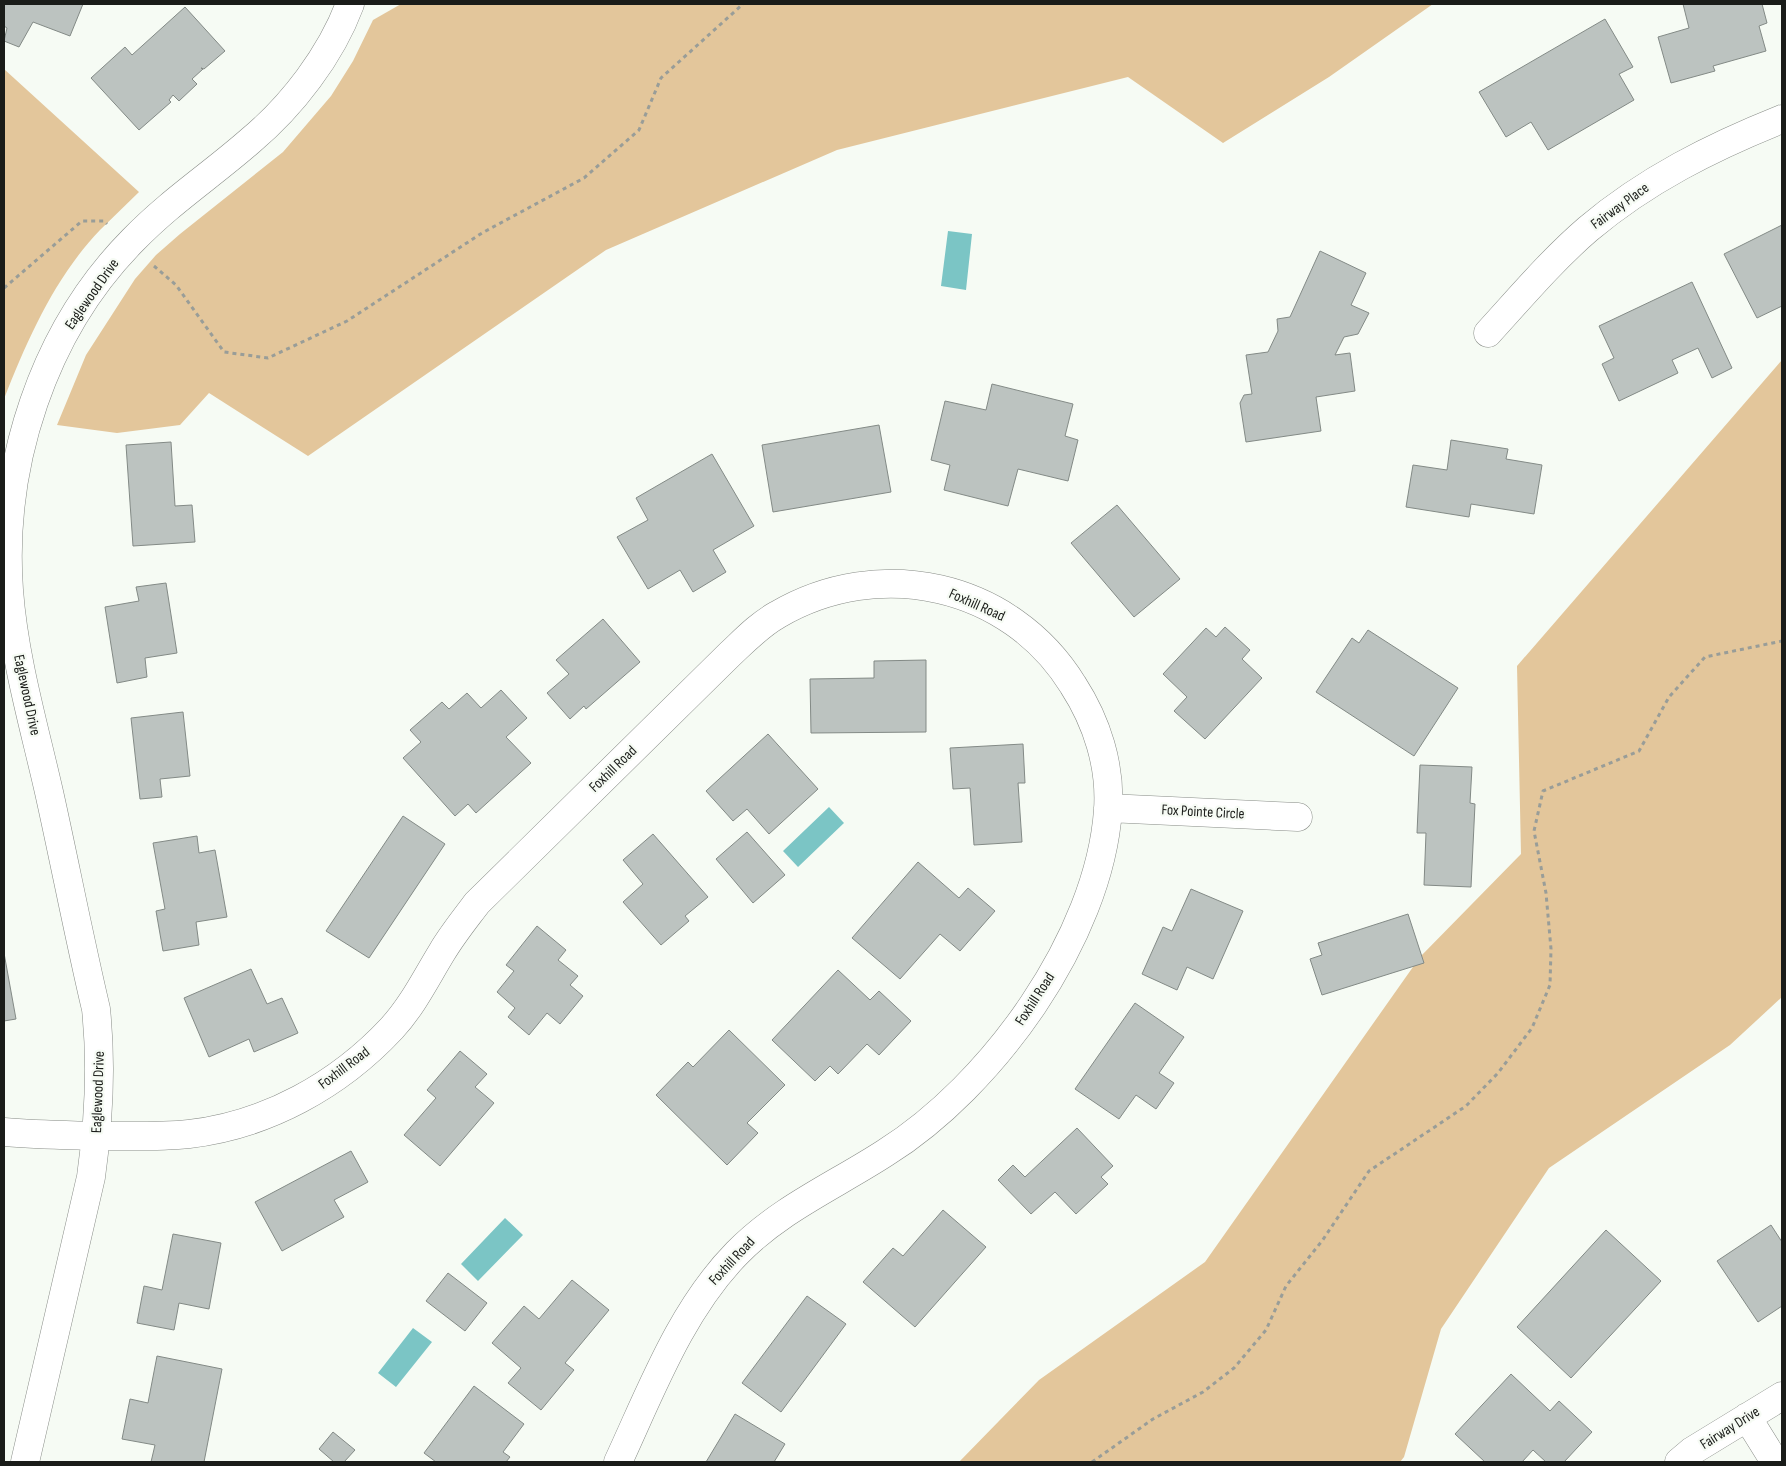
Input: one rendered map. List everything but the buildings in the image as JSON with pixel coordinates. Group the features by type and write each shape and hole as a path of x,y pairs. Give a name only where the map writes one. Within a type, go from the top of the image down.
{"street":[{"name":"Eaglewood Drive","path":"25,1462 91,1177 97,1136 100,1071 96,1009 21,666 9,591 8,552 14,477 23,440 48,368 63,334 104,272 160,212 251,141 278,114 327,50 350,4"},
{"name":"Fairway Place","path":"1488,333 1554,262 1588,230 1623,202 1662,176 1701,154 1782,119"},
{"name":"Foxhill Road","path":"4,1132 40,1135 165,1136 218,1129 277,1110 328,1083 352,1066 393,1027 410,1006 457,929 484,896 729,655 773,617 804,601 839,589 872,584 907,583 944,590 980,602 1009,618 1035,638 1071,681 1094,726 1103,752 1108,808 1104,839 1097,867 1073,930 1056,966 1009,1040 955,1098 923,1126 886,1153 786,1212 760,1231 724,1267 703,1294 680,1334 618,1462"},
{"name":"Fox Pointe Circle","path":"1108,808 1298,817"},
{"name":"Fairway Drive","path":"1679,1462 1692,1451 1782,1396"},
{"path":"1747,1417 1774,1462"}],"path":[{"path":"154,266 176,285 224,352 268,358 348,321 482,233 584,178 639,130 661,78 743,4"},
{"path":"4,288 82,221 104,221 112,229"},
{"path":"1092,1462 1153,1419 1203,1392 1234,1368 1266,1330 1286,1286 1322,1241 1369,1171 1466,1106 1498,1073 1532,1028 1550,985 1552,949 1546,893 1534,831 1543,791 1639,751 1669,697 1705,657 1782,641"}],"shaded area":[{"path":"401,4 1433,4 1329,77 1223,143 1128,77 837,150 606,250 308,456 209,393 180,425 117,433 57,425 86,355 135,279 156,255 180,234 283,152 331,96 353,61 373,20"},
{"path":"4,69 139,192 100,230 69,268 33,331 4,399"},
{"path":"1782,360 1782,997 1730,1045 1549,1168 1441,1329 1404,1457 1400,1462 959,1462 1039,1380 1205,1262 1420,957 1521,854 1517,666"}],"water":[{"path":"948,231 972,234 966,290 941,286"},
{"path":"829,807 844,823 798,867 783,851"},
{"path":"505,1218 523,1235 478,1281 461,1264"},
{"path":"413,1328 432,1342 396,1387 378,1373"}]}
